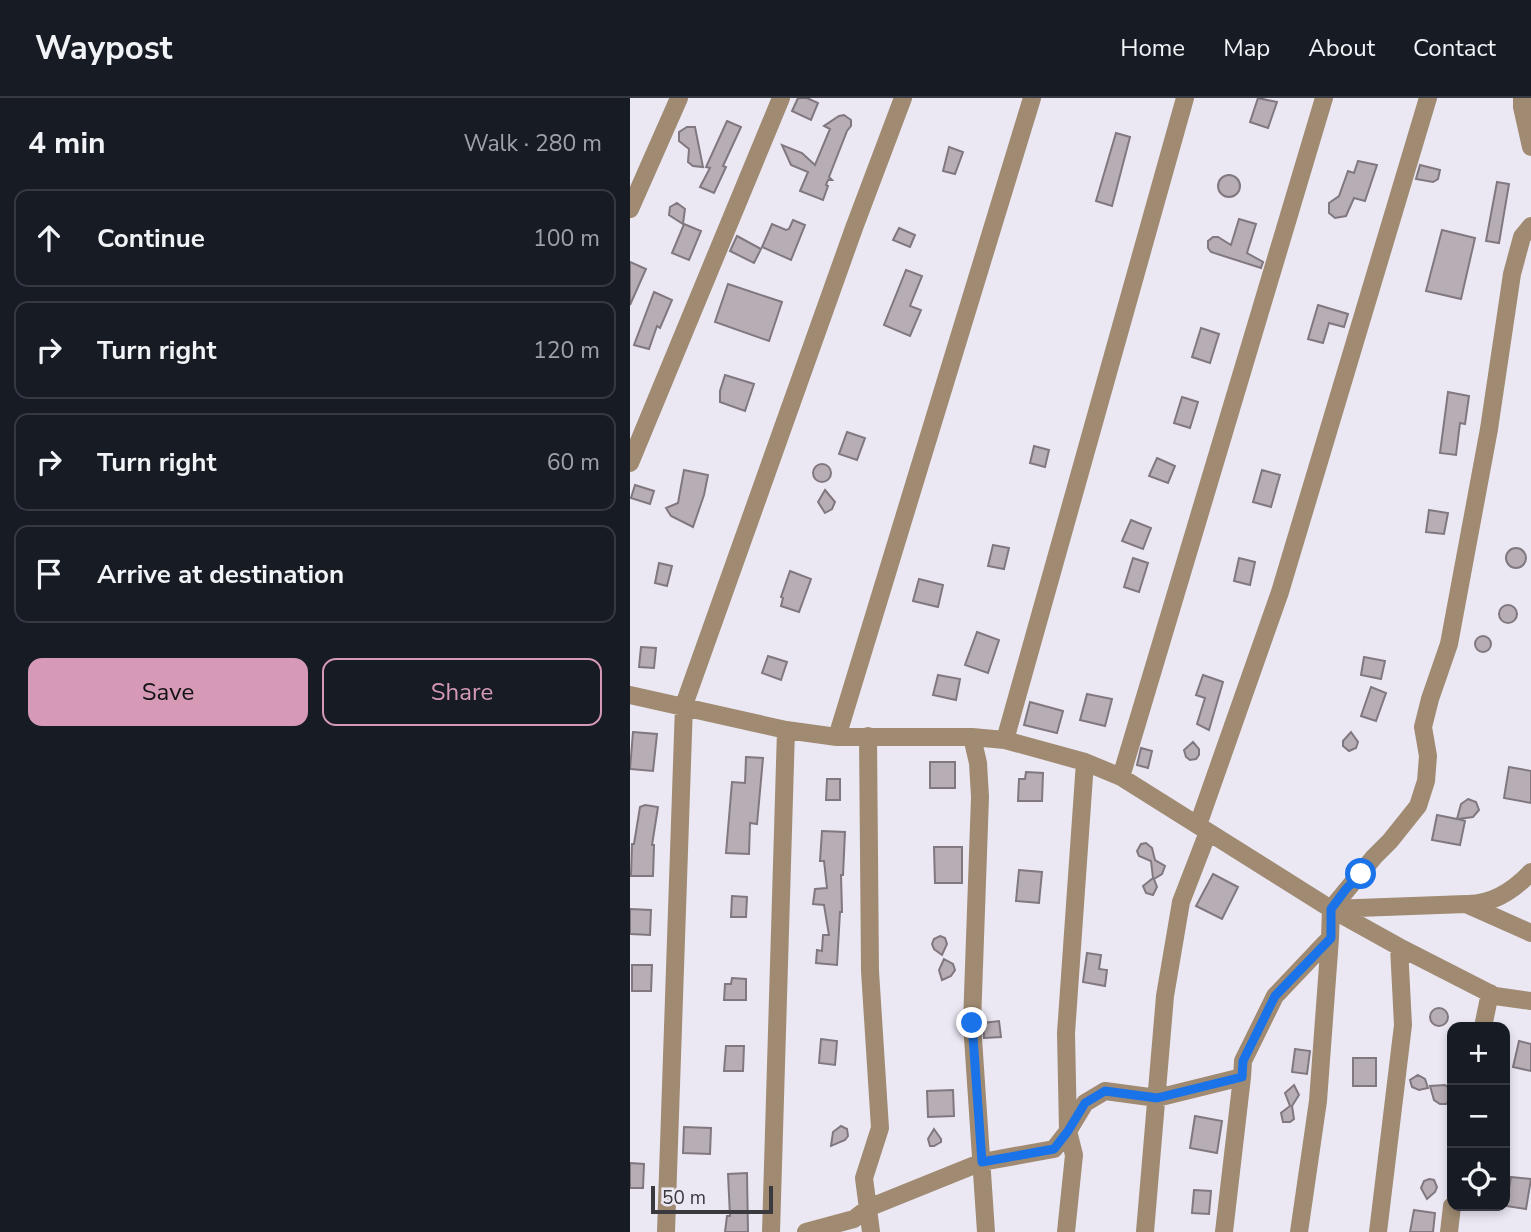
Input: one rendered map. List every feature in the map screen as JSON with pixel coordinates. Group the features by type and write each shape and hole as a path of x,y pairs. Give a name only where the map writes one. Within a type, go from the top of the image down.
{"street":[{"path":"630,209 679,98"},
{"path":"630,463 781,98"},
{"path":"666,1232 684,705 903,98"},
{"path":"836,737 1032,98"},
{"path":"1005,740 1185,98"},
{"path":"1122,777 1324,98"},
{"path":"1145,1232 1165,996 1181,902 1280,592 1428,98"},
{"path":"1522,98 1531,147"},
{"path":"1299,1232 1318,1101 1331,909 1418,806 1426,781 1428,756 1423,727 1449,644 1489,429 1512,274 1522,237 1531,226"},
{"path":"630,695 786,730 836,737 972,737 1005,740 1085,762 1122,777 1331,909 1399,947 1490,993 1531,1000"},
{"path":"771,1232 786,730"},
{"path":"868,736 870,971 880,1128 864,1178 871,1232"},
{"path":"972,737 978,763 980,797 972,1023 986,1232"},
{"path":"1066,1232 1074,1155 1068,1131 1066,1033 1085,762"},
{"path":"1331,909 1484,904 1514,889 1531,872"},
{"path":"1466,904 1531,933"},
{"path":"1224,1232 1243,1061 1275,996 1331,938"},
{"path":"1378,1232 1403,1026 1399,947"},
{"path":"1484,1022 1490,993"},
{"path":"806,1232 854,1219 868,1208 982,1162 1054,1149 1085,1103 1105,1091 1157,1098 1242,1077"},
{"path":"1449,1232 1451,1211"}],"building":[{"path":"798,98 807,98 818,103 811,120 792,111"},
{"path":"1258,98 1277,102 1268,128 1250,122"},
{"path":"844,115 851,120 851,126 829,177 832,180 828,180 823,200 800,191 808,172 791,165 782,145 802,153 815,165 830,129 824,126"},
{"path":"727,121 741,127 714,193 700,187"},
{"path":"687,127 695,127 703,167 693,166 688,162 689,149 679,141 679,132"},
{"path":"1116,133 1130,137 1112,206 1096,201"},
{"path":"949,147 963,152 955,174 943,171"},
{"path":"1358,161 1377,165 1365,201 1354,198 1346,216 1335,218 1329,213 1329,203 1339,196 1348,171 1354,173"},
{"path":"1420,165 1440,170 1438,179 1433,182 1416,179"},
{"path":"1229,175 1237,178 1240,186 1237,194 1229,197 1221,194 1218,186 1221,178"},
{"path":"1497,182 1509,184 1499,243 1486,241"},
{"path":"677,203 685,209 683,224 669,215 670,207"},
{"path":"1239,219 1256,224 1247,253 1263,262 1261,268 1211,252 1208,248 1208,241 1213,237 1231,245"},
{"path":"793,220 805,225 791,260 762,247 772,224 786,230"},
{"path":"684,224 701,231 689,260 672,253"},
{"path":"899,228 915,235 910,247 893,240"},
{"path":"1442,230 1475,238 1461,299 1426,291"},
{"path":"737,236 761,249 754,263 730,251"},
{"path":"630,262 646,269 630,305"},
{"path":"906,270 922,276 910,306 921,310 910,336 884,325"},
{"path":"728,284 782,302 769,341 715,322"},
{"path":"654,292 672,300 660,328 657,326 649,349 634,345"},
{"path":"1318,305 1348,314 1344,327 1329,323 1323,343 1308,339"},
{"path":"1201,328 1219,334 1210,363 1192,357"},
{"path":"725,375 754,384 745,411 720,402"},
{"path":"1448,392 1469,396 1465,424 1460,423 1456,455 1440,453"},
{"path":"1182,397 1198,402 1190,428 1174,423"},
{"path":"847,432 865,438 857,460 839,454"},
{"path":"1034,446 1049,450 1045,467 1030,463"},
{"path":"1157,458 1175,466 1168,483 1149,476"},
{"path":"822,464 828,467 831,473 828,479 822,482 816,479 813,473 816,467"},
{"path":"684,470 708,475 693,527 671,516 666,508 678,503"},
{"path":"1262,470 1280,475 1271,507 1253,502"},
{"path":"635,485 654,491 650,504 631,498"},
{"path":"825,490 835,502 832,509 825,513 818,502"},
{"path":"1429,510 1448,513 1444,534 1426,532"},
{"path":"1131,520 1151,528 1143,549 1122,541"},
{"path":"993,545 1009,548 1004,569 988,566"},
{"path":"1516,548 1523,551 1526,558 1523,565 1516,568 1509,565 1506,558 1509,551"},
{"path":"1133,558 1148,563 1139,592 1124,587"},
{"path":"1239,558 1255,562 1250,585 1234,581"},
{"path":"659,563 672,566 667,586 655,583"},
{"path":"790,571 811,579 799,612 781,606 781,597"},
{"path":"919,579 943,585 938,607 913,601"},
{"path":"1504,605 1512,605 1517,614 1515,621 1504,623 1499,618 1499,610"},
{"path":"977,632 999,640 988,673 965,665"},
{"path":"1480,636 1486,636 1491,644 1489,650 1480,652 1475,647 1475,641"},
{"path":"641,647 656,648 654,668 639,667"},
{"path":"768,656 787,662 781,680 762,673"},
{"path":"1364,657 1385,661 1381,679 1361,675"},
{"path":"938,675 960,679 956,700 933,695"},
{"path":"1203,675 1223,682 1209,730 1197,724 1205,698 1196,695"},
{"path":"1371,687 1386,693 1376,721 1361,716"},
{"path":"1087,694 1112,699 1105,726 1080,720"},
{"path":"1030,702 1063,711 1057,733 1024,725"},
{"path":"633,732 657,734 653,771 630,769"},
{"path":"1351,732 1358,742 1356,748 1349,751 1343,746 1343,741"},
{"path":"1193,742 1199,749 1199,755 1190,760 1184,750"},
{"path":"1141,748 1152,751 1148,768 1137,765"},
{"path":"746,757 763,758 757,824 750,823 749,854 726,853 732,782 745,783"},
{"path":"930,762 955,762 955,788 930,788"},
{"path":"1509,767 1531,771 1531,803 1504,798"},
{"path":"1026,772 1043,773 1042,801 1018,801 1019,779 1025,779"},
{"path":"827,779 840,779 840,800 826,800"},
{"path":"1468,799 1476,802 1479,810 1473,817 1458,819 1465,821 1460,845 1432,840 1437,815 1457,819 1461,804"},
{"path":"640,807 658,807 652,845 653,876 631,876 632,844"},
{"path":"822,831 845,832 837,965 816,963 817,950 822,951 823,935 829,935 824,905 813,904 815,889 827,888 824,861 820,861"},
{"path":"1146,843 1152,848 1155,860 1165,866 1162,874 1154,879 1157,887 1153,895 1146,893 1143,886 1153,878 1151,861 1139,856 1137,851 1141,844"},
{"path":"934,847 962,847 962,883 935,883"},
{"path":"1019,870 1042,872 1039,903 1016,901"},
{"path":"1213,874 1238,887 1222,919 1196,906"},
{"path":"732,896 747,897 746,917 731,917"},
{"path":"630,909 651,910 650,935 630,934"},
{"path":"940,936 945,938 947,944 942,955 932,944 934,939"},
{"path":"1087,953 1101,955 1099,969 1107,970 1105,986 1083,982"},
{"path":"944,959 953,964 955,970 951,976 942,980 939,970"},
{"path":"632,965 652,965 651,991 632,991"},
{"path":"732,978 746,979 746,1000 724,1000 725,984 731,984"},
{"path":"1435,1008 1443,1008 1448,1013 1448,1021 1443,1026 1435,1026 1430,1021 1430,1013"},
{"path":"999,1021 1001,1037 984,1038 983,1023"},
{"path":"821,1039 837,1041 835,1065 819,1063"},
{"path":"1519,1041 1531,1044 1531,1071 1513,1067"},
{"path":"726,1046 744,1046 743,1071 724,1071"},
{"path":"1295,1049 1310,1051 1307,1074 1292,1072"},
{"path":"1353,1058 1376,1058 1376,1086 1353,1086"},
{"path":"1418,1075 1425,1079 1428,1088 1419,1090 1412,1087 1410,1080"},
{"path":"1294,1085 1299,1095 1292,1106 1294,1119 1283,1122 1281,1113 1290,1106 1285,1093"},
{"path":"1430,1086 1447,1086 1447,1103 1440,1104 1434,1100"},
{"path":"953,1090 954,1116 928,1117 927,1091"},
{"path":"1195,1116 1222,1121 1217,1153 1190,1148"},
{"path":"841,1126 847,1129 848,1136 831,1146 833,1132"},
{"path":"684,1127 711,1128 710,1154 683,1153"},
{"path":"934,1129 941,1142 930,1146 928,1139"},
{"path":"630,1163 644,1164 643,1188 630,1188"},
{"path":"747,1173 748,1232 725,1232 727,1216 730,1216 728,1174"},
{"path":"1511,1177 1531,1179 1526,1209 1510,1207"},
{"path":"1434,1180 1437,1187 1427,1199 1421,1188 1424,1181"},
{"path":"1194,1190 1211,1191 1209,1214 1192,1213"},
{"path":"1414,1210 1435,1213 1433,1232 1410,1232"}],"route":[{"path":"972,1023 982,1162 1054,1149 1085,1103 1105,1091 1157,1098 1242,1077 1243,1061 1275,996 1331,938 1331,909 1361,874"}]}
